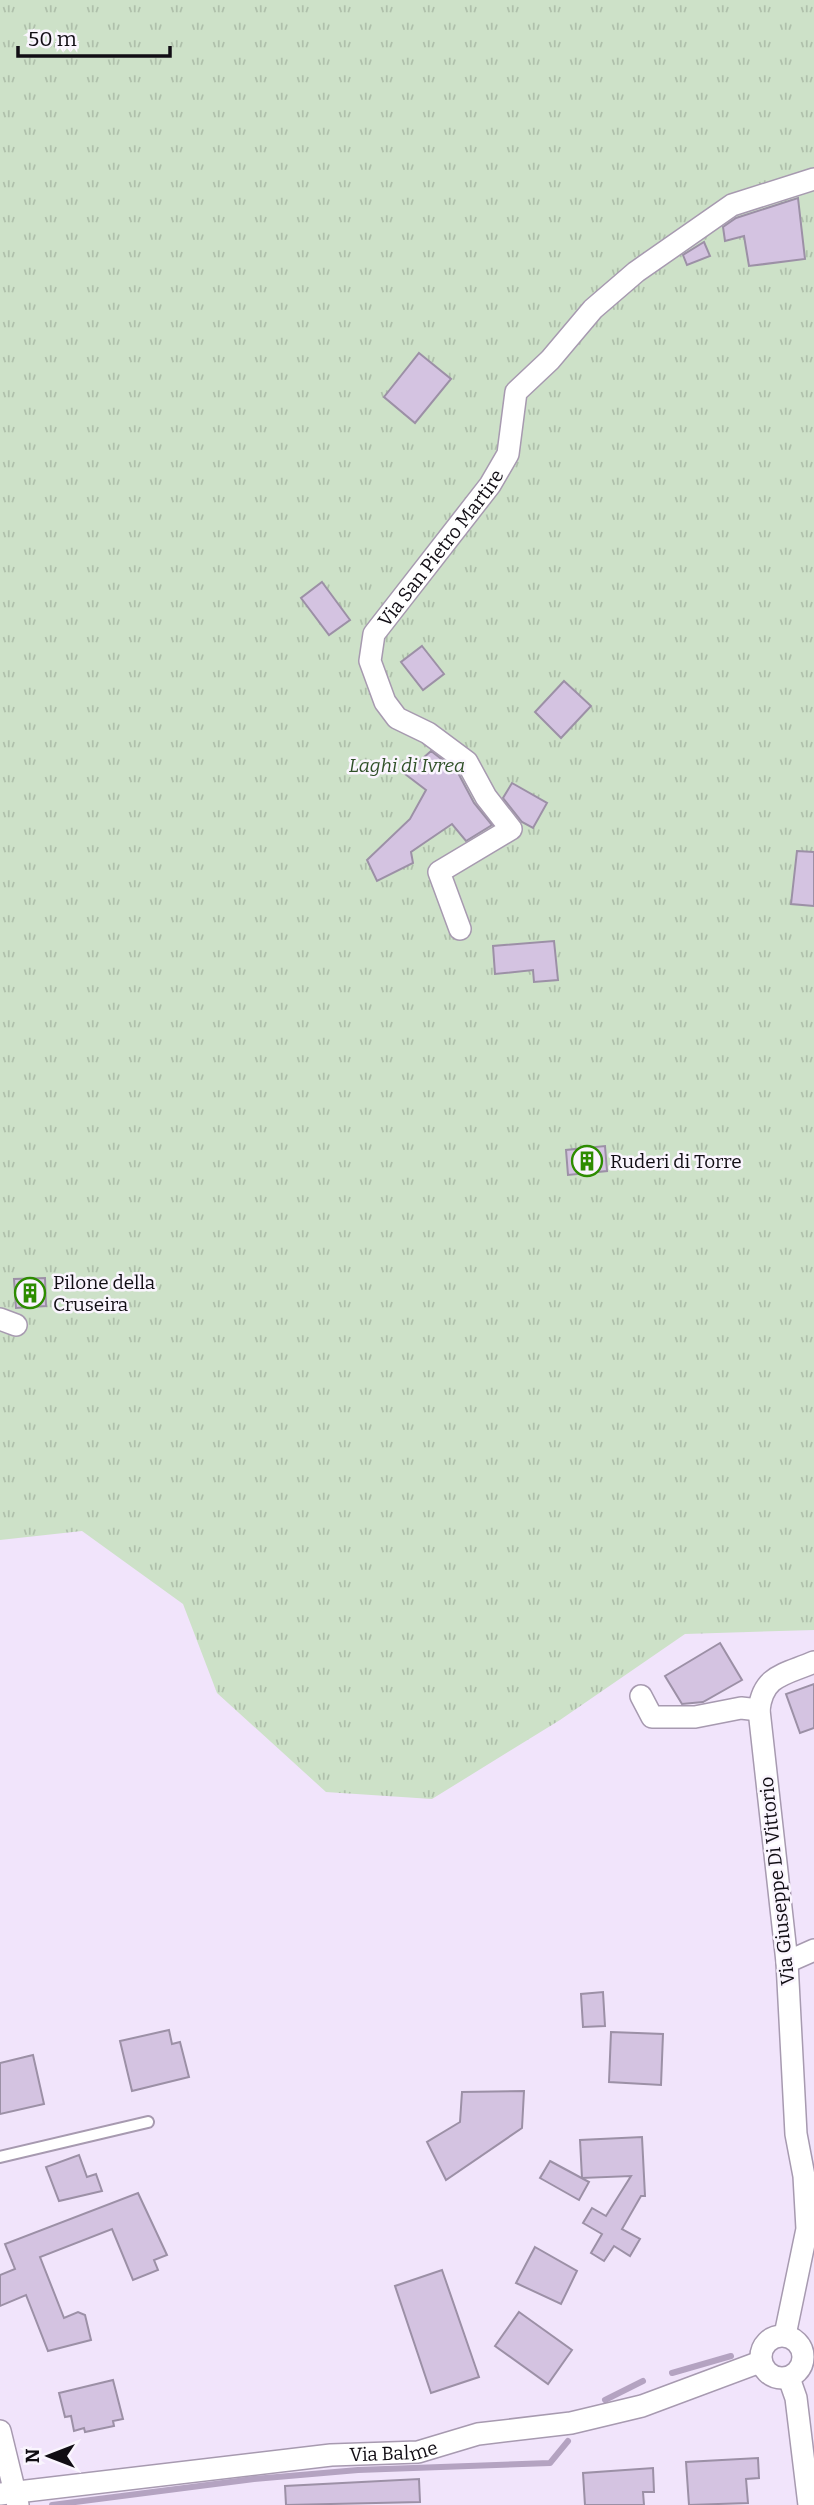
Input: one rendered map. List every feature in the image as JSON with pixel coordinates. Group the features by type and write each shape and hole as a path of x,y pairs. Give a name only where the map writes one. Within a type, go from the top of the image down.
{"street":[{"name":"Via San Pietro Martire","path":"460,929 439,872 511,830 486,797 467,762 428,733 397,718 385,702 370,661 374,634 490,485 508,454 516,392 550,360 593,309 636,272 732,205 814,179"},
{"name":"Via Giuseppe Di Vittorio","path":"800,2340 807,2229 805,2130 759,1710 761,1691 769,1681 814,1662"},
{"path":"641,1696 652,1717 695,1717 741,1708 759,1710"},
{"path":"787,1962 814,1950"},
{"path":"771,2338 800,2340 804,2358 800,2371 789,2378 777,2379 766,2373 760,2362 762,2348 771,2338"},
{"name":"Via Balme","path":"11,2497 331,2455 418,2452 478,2434 571,2423 642,2406 760,2362"},
{"path":"789,2378 796,2398 810,2475 809,2505"},
{"path":"0,2431 11,2497"}],"lane":[{"path":"0,2157 148,2122"}],"green space":[{"name":"Laghi di Ivrea","path":"0,0 814,0 814,1630 685,1634 560,1720 432,1799 326,1792 217,1693 183,1604 82,1531 0,1540"}],"building":[{"path":"798,198 805,259 749,266 744,236 725,241 723,227 736,218"},
{"path":"704,242 710,256 687,265 683,255"},
{"path":"419,353 451,379 415,423 384,397"},
{"path":"322,582 350,620 329,635 301,598"},
{"path":"422,646 444,674 423,690 401,662"},
{"path":"564,681 591,706 561,738 535,712"},
{"path":"431,751 457,771 474,803 492,825 466,841 452,824 411,852 413,863 377,881 367,860 410,819 426,790 405,774"},
{"path":"512,783 547,803 533,828 522,822 503,798"},
{"path":"797,851 814,852 814,906 791,904"},
{"path":"554,941 558,980 534,982 533,970 495,974 493,946"},
{"name":"Ruderi di Torre","path":"605,1146 607,1171 568,1175 566,1150"},
{"name":"Pilone della Cruseira","path":"45,1278 46,1306 16,1308 14,1279"},
{"path":"720,1643 742,1680 703,1702 682,1704 665,1676"},
{"path":"814,1684 814,1728 800,1733 786,1694"},
{"path":"603,1992 605,2026 583,2027 581,1994"},
{"path":"169,2030 172,2044 180,2042 189,2077 132,2091 120,2041"},
{"path":"611,2032 663,2034 661,2085 609,2082"},
{"path":"33,2055 44,2104 0,2114 0,2063"},
{"path":"524,2091 522,2128 446,2180 427,2142 460,2122 462,2092"},
{"path":"642,2137 645,2196 641,2196 622,2229 640,2239 630,2256 614,2246 604,2261 591,2253 602,2234 583,2223 592,2208 606,2216 631,2176 582,2178 580,2140"},
{"path":"79,2155 87,2177 96,2174 102,2191 59,2201 46,2167"},
{"path":"550,2161 589,2182 579,2200 540,2178"},
{"path":"138,2193 167,2255 154,2260 158,2270 133,2280 112,2229 40,2257 64,2318 78,2312 85,2315 91,2340 48,2351 26,2295 0,2306 0,2275 15,2269 5,2244"},
{"path":"535,2247 577,2271 561,2304 516,2283"},
{"path":"442,2270 479,2377 431,2393 395,2286"},
{"path":"519,2312 572,2350 548,2384 495,2346"},
{"path":"113,2380 123,2419 113,2421 114,2426 85,2432 84,2428 74,2431 71,2416 65,2417 59,2393"},
{"path":"758,2458 759,2478 746,2479 748,2503 689,2505 686,2462"},
{"path":"653,2468 654,2492 643,2492 644,2505 585,2505 583,2473"},
{"path":"419,2479 420,2502 286,2505 285,2486"}],"waterway":[{"path":"672,2373 731,2356"},
{"path":"605,2400 643,2381"},
{"path":"52,2505 254,2479 358,2470 550,2463 568,2441"}],"place":[{"name":"Ruderi di Torre","path":"587,1161"},
{"name":"Pilone della Cruseira","path":"30,1293"}]}
